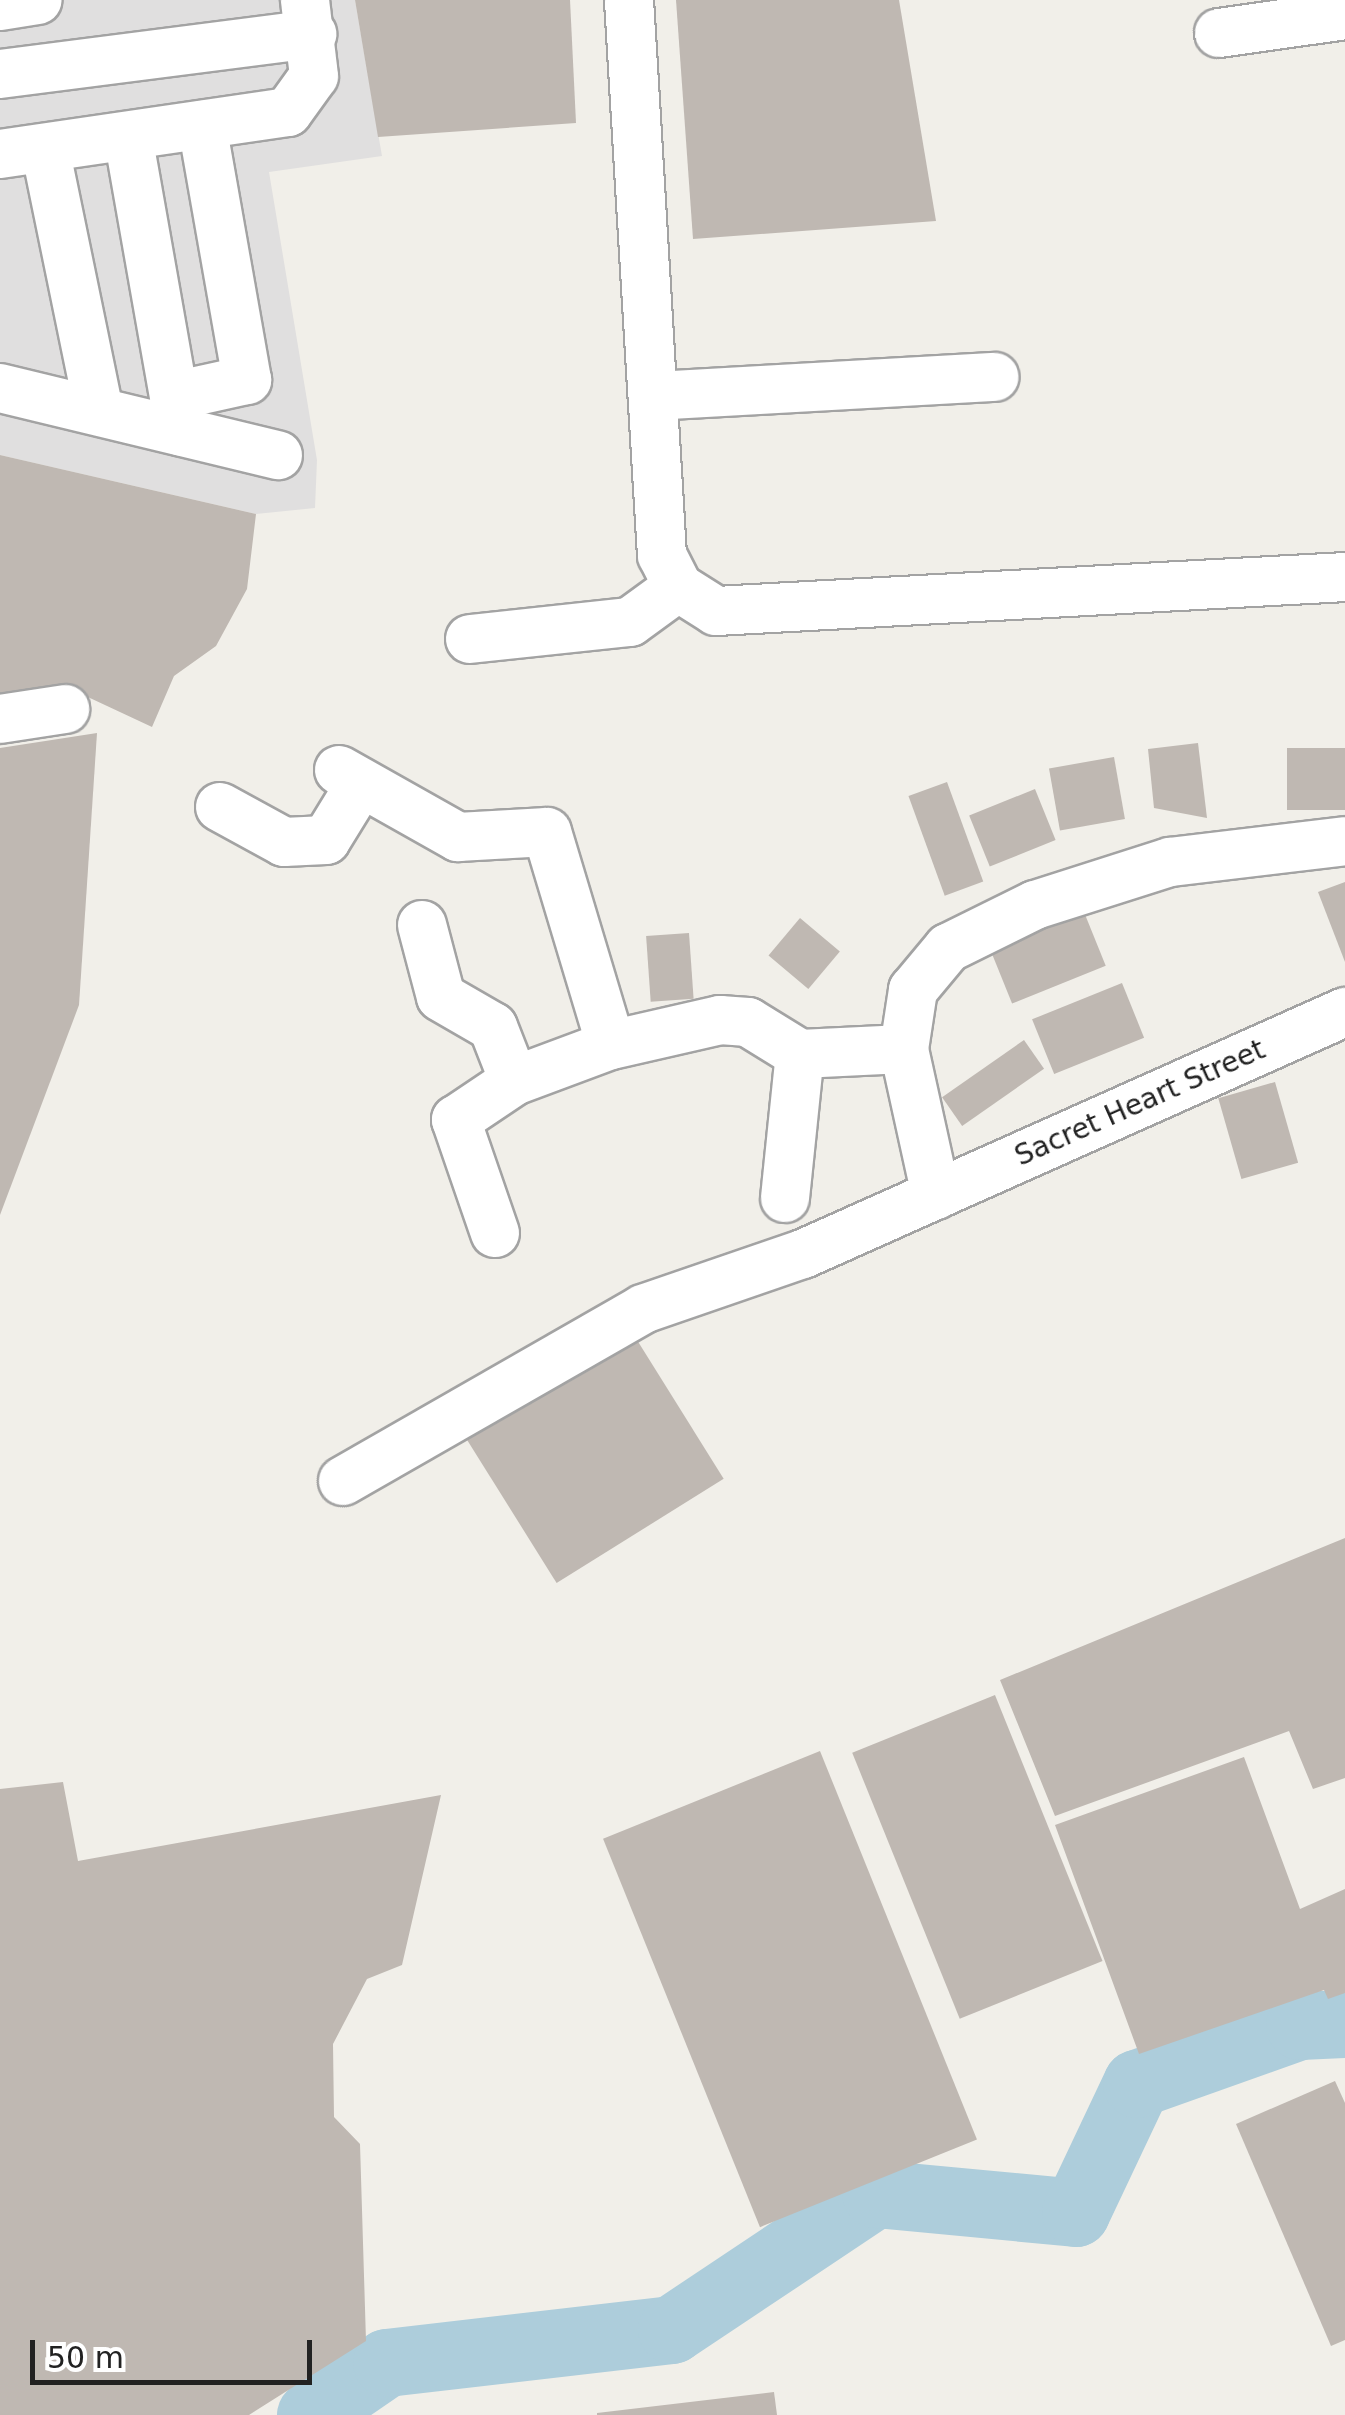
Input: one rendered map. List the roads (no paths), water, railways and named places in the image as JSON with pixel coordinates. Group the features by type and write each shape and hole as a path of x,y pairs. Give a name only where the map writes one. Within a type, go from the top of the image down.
{"street":[{"path":"0,6 38,0"},
{"path":"629,0 662,555 678,587 716,610 1345,576"},
{"path":"1219,32 1345,15"},
{"path":"0,74 308,17 314,76 288,112 22,151 98,412"},
{"path":"177,413 247,380 202,125"},
{"path":"128,136 177,413"},
{"path":"652,396 994,377"},
{"path":"2,378 98,412 177,413 278,454"},
{"path":"470,639 630,622 678,587"},
{"path":"0,719 65,709"},
{"path":"220,806 284,842 326,840 350,777 458,837 547,832 611,1045"},
{"path":"936,1196 904,1050 913,990 948,948 1035,905 1170,862 1345,841"},
{"path":"422,924 441,997 494,1027 514,1081"},
{"name":"Sacret Heart Street","path":"343,1481 644,1309 803,1254 1345,1012"},
{"path":"495,1233 456,1120 514,1081 611,1045 720,1020 748,1022 800,1054 904,1050"},
{"path":"785,1198 800,1054"}],"waterway":[{"path":"311,2415 387,2363 672,2330 876,2194 1076,2213 1137,2084 1300,2026 1345,2024"}]}
